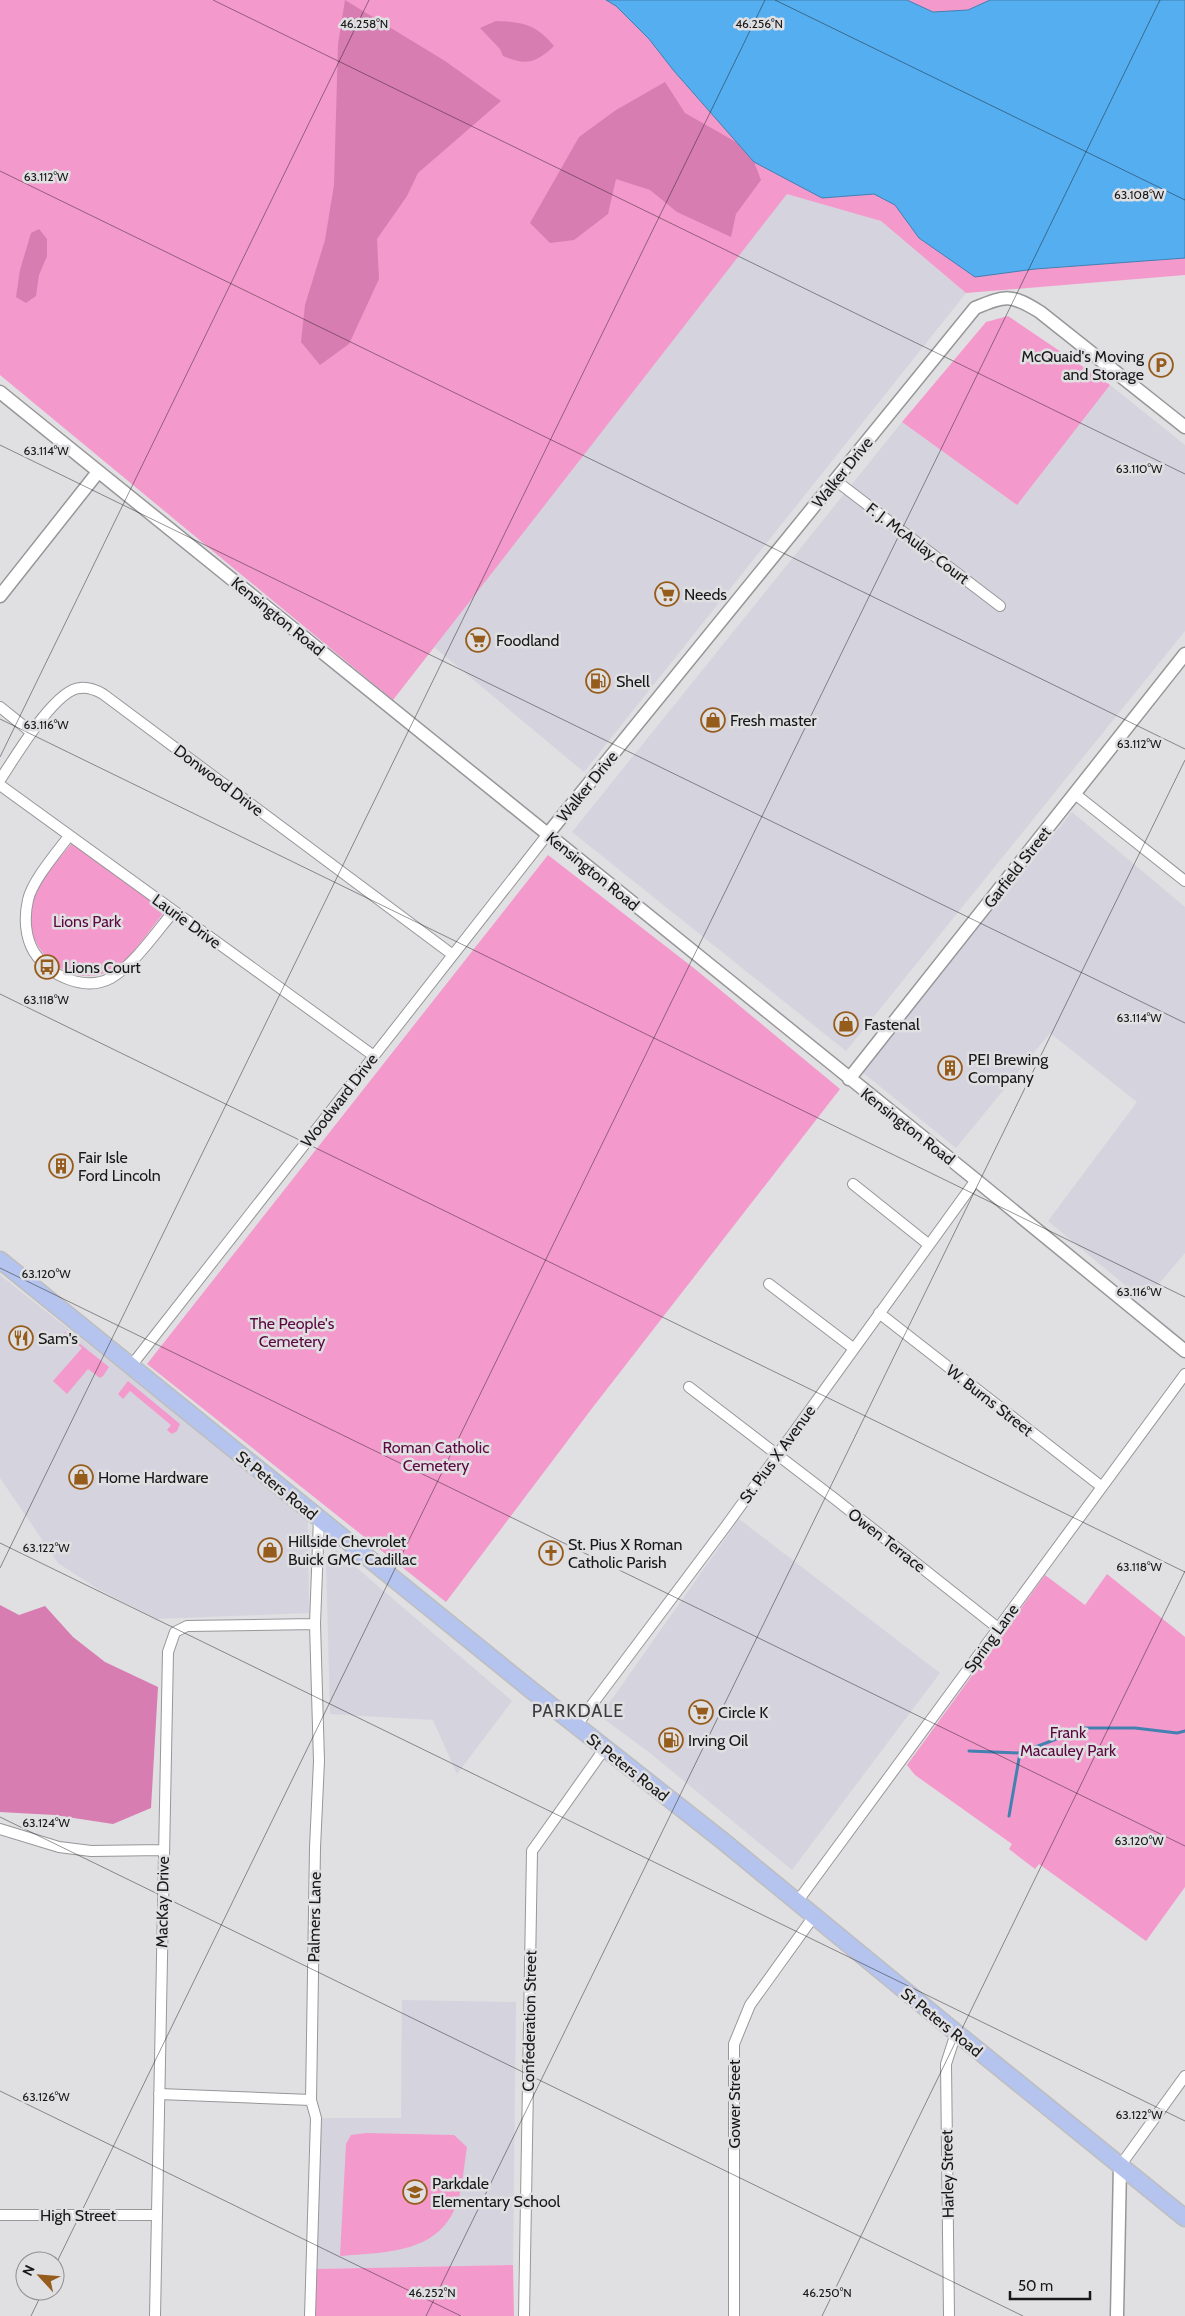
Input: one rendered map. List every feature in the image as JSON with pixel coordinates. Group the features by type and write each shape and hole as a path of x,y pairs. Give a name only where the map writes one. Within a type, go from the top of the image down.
{"main road":[{"name":"St Peters Road","path":"0,1260 576,1726 797,1902 1185,2218"}],"street":[{"name":"Walker Drive","path":"547,834 975,308 997,299 1019,299 1040,312 1185,427"},
{"name":"Kensington Road","path":"0,392 1185,1351"},
{"path":"0,596 98,472"},
{"name":"F. J. McAulay Court","path":"835,480 1000,606"},
{"name":"Garfield Street","path":"849,1079 1185,654"},
{"name":"Donwood Drive","path":"0,780 31,732 59,700 69,691 79,688 92,689 103,694 453,955"},
{"path":"0,707 31,732"},
{"name":"Laurie Drive","path":"0,786 374,1056"},
{"path":"1075,794 1185,880"},
{"name":"Woodward Drive","path":"131,1366 547,834"},
{"path":"70,836 47,864 28,898 25,920 29,939 34,952 47,967 62,977 79,983 93,983 110,978 126,967 174,911"},
{"name":"St. Pius X Avenue","path":"576,1726 726,1526 878,1313 976,1180"},
{"path":"852,1184 928,1244"},
{"path":"769,1284 853,1348"},
{"name":"W. Burns Street","path":"878,1313 1102,1487"},
{"name":"Spring Lane","path":"797,1902 1185,1374"},
{"name":"Owen Terrace","path":"689,1387 777,1453 998,1628"},
{"name":"Palmers Lane","path":"310,2316 316,2118 311,2100 315,1848 319,1761 315,1624 319,1518"},
{"name":"MacKay Drive","path":"155,2316 166,1671 168,1652 175,1632 187,1626 315,1624"},
{"name":"Confederation Street","path":"524,2316 532,1851 605,1748"},
{"path":"0,1828 59,1847 91,1851 163,1850"},
{"name":"Gower Street","path":"734,2316 734,2044 750,2005 814,1916"},
{"name":"Harley Street","path":"949,2316 946,2064 956,2033"},
{"path":"1117,2316 1120,2166 1185,2076"},
{"path":"158,2094 311,2100"},
{"name":"High Street","path":"0,2215 156,2215"}],"shaded area":[{"path":"345,0 445,61 501,101 418,173 407,196 377,239 379,279 349,344 320,365 301,342 305,305 325,240 334,185 338,44"},
{"path":"496,21 514,22 535,29 554,46 542,56 530,61 518,61 503,56 500,49 480,28"},
{"path":"665,82 685,113 736,142 754,162 761,180 736,214 731,237 677,212 650,190 616,179 608,214 574,240 550,243 530,223 579,137 616,110"},
{"path":"787,193 881,221 966,293 584,772 434,647"},
{"path":"39,229 47,239 47,256 39,275 36,296 26,303 16,297 20,270 31,233"},
{"path":"1110,385 1185,445 1185,631 846,1051 572,832 902,422 1017,505"},
{"path":"1072,812 1185,907 1185,1253 1144,1301 1048,1221 1137,1102 1050,1033 956,1148 861,1071"},
{"path":"0,1275 308,1518 309,1613 157,1619 98,1589 58,1563 0,1478"},
{"path":"739,1519 940,1673 792,1870 650,1753 600,1716"},
{"path":"336,1550 512,1701 457,1774 433,1720 330,1714 326,1561"},
{"path":"0,1605 19,1615 45,1606 73,1637 105,1662 158,1687 151,1808 113,1824 54,1815 0,1812"},
{"name":"Parkdale Elementary School","path":"402,2000 516,2002 513,2265 316,2269 316,2118 401,2118"}],"green space":[{"path":"0,0 1185,0 1185,275 966,293 881,221 787,194 393,700 0,375"},
{"path":"1008,316 1110,385 1017,505 902,422 986,322"},
{"name":"Lions Park","path":"72,843 165,911 126,959 121,964 104,973 86,976 69,973 54,964 42,952 33,936 30,918 33,899 40,884"},
{"path":"548,855 695,969 840,1089 593,1407 446,1602 147,1364"},
{"path":"65,1332 109,1367 100,1378 88,1369 67,1394 53,1381 82,1348 64,1334"},
{"path":"128,1381 180,1424 177,1431 172,1434 167,1430 171,1425 130,1391 123,1399 118,1394"},
{"name":"Frank Macauley Park","path":"1107,1574 1185,1637 1185,1887 1146,1941 1039,1864 1035,1869 1009,1849 1012,1844 915,1775 907,1765 1045,1575 1085,1605"},
{"path":"366,2133 454,2135 467,2147 460,2195 450,2218 439,2231 425,2241 393,2251 340,2256 346,2144 351,2135"},
{"path":"513,2265 514,2316 316,2316 316,2269"}],"water":[{"path":"606,0 907,0 933,12 968,10 990,0 1185,0 1185,258 1035,269 975,277 919,238 895,205 874,194 822,198 754,162 674,71 649,39 616,6"}],"waterway":[{"path":"1009,1816 1020,1753 1085,1728 1135,1728 1177,1733 1185,1731"},
{"path":"969,1751 1020,1753"}],"place":[{"name":"McQuaid's Moving and Storage","path":"1161,365"},
{"name":"Needs","path":"667,594"},
{"name":"Foodland","path":"478,640"},
{"name":"Shell","path":"598,681"},
{"name":"Fresh master","path":"713,720"},
{"name":"Lions Court","path":"47,967"},
{"name":"Fastenal","path":"846,1024"},
{"name":"PEI Brewing Company","path":"950,1068"},
{"name":"Fair Isle Ford Lincoln","path":"61,1166"},
{"name":"Sam's","path":"21,1338"},
{"name":"Home Hardware","path":"81,1477"},
{"name":"Hillside Chevrolet Buick GMC Cadillac","path":"270,1550"},
{"name":"St. Pius X Roman Catholic Parish","path":"551,1553"},
{"name":"Circle K","path":"701,1712"},
{"name":"Irving Oil","path":"671,1740"},
{"name":"Parkdale Elementary School","path":"415,2192"}],"district":[{"name":"PARKDALE","path":"578,1711"}],"park label":[{"name":"The People's Cemetery","path":"292,1332"},
{"name":"Roman Catholic Cemetery","path":"436,1456"}]}
